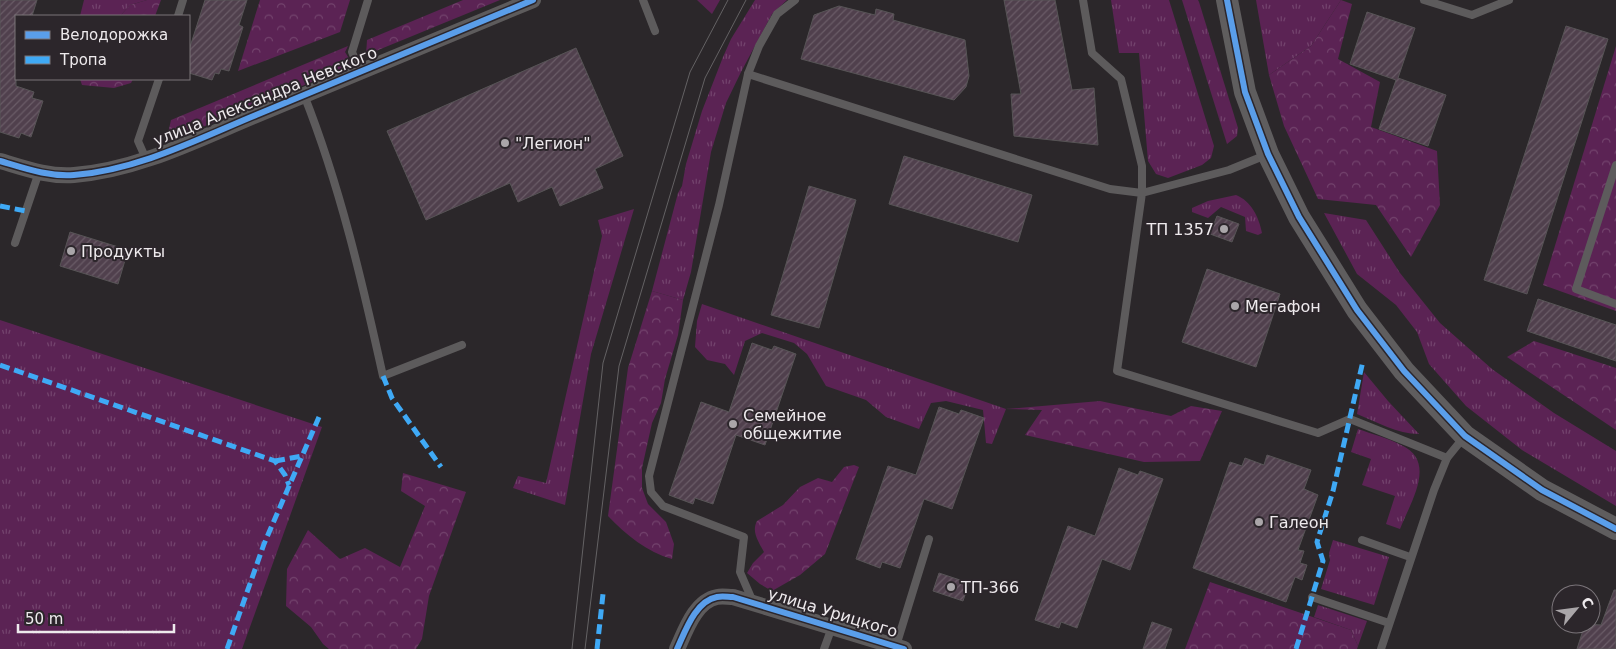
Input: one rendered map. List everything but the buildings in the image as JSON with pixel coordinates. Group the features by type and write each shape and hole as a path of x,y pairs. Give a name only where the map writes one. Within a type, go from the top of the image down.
{"street":[{"name":"улица Александра Невского","path":"0,161 46,174 72,175 121,167 146,159 304,95 533,0"},
{"path":"1227,0 1245,92 1268,154 1299,216 1357,310 1404,371 1465,436 1542,490 1616,529"},
{"name":"улица Урицкого","path":"677,649 698,608 715,597 733,597 753,602 900,648"}],"lane":[{"path":"178,15 183,0"},
{"path":"360,72 352,52 368,0"},
{"path":"642,0 655,31"},
{"path":"753,602 740,572 744,537 662,506 651,492 649,476 719,205 748,74 759,46 777,14 795,0"},
{"path":"1084,0 1092,53 1121,79 1142,166 1142,192 1117,371 1318,433 1350,418 1447,458"},
{"path":"1424,0 1472,15 1509,0"},
{"path":"748,74 1110,189 1142,192 1229,170 1268,154"},
{"path":"146,159 138,140 159,80"},
{"path":"304,95 319,134 359,265 383,376 462,344"},
{"path":"1616,164 1576,289 1616,304"},
{"path":"14,243 39,172"},
{"path":"1381,649 1410,558 1447,458 1465,436"},
{"path":"900,648 929,539"},
{"path":"1362,540 1410,558"},
{"path":"1312,597 1389,623"},
{"path":"824,649 832,627"}],"green space":[{"path":"84,0 147,0 130,5 121,15 80,15"},
{"path":"147,0 161,0 155,15 121,15 130,5"},
{"path":"260,0 350,0 340,32 238,71"},
{"path":"463,0 500,0 366,55 367,40"},
{"path":"697,0 720,0 712,14"},
{"path":"755,0 787,0 772,14 726,103 711,152 691,272 683,300 652,291 702,111 731,39"},
{"path":"1111,0 1169,0 1214,146 1211,158 1202,165 1168,178 1156,174 1148,161 1139,53 1119,53"},
{"path":"1182,0 1198,0 1199,2 1238,128 1237,136 1227,144"},
{"path":"1256,0 1341,0 1311,46 1269,75"},
{"path":"1341,0 1352,4 1338,59 1380,82 1371,127 1437,151 1440,205 1411,257 1376,205 1318,199 1284,126 1269,75 1311,46"},
{"path":"348,46 345,52 353,65 166,142 171,120"},
{"path":"1616,46 1616,311 1543,285"},
{"path":"80,80 132,80 131,83 114,88 82,85"},
{"path":"1236,195 1246,201 1254,210 1262,233 1258,235 1246,231 1245,217 1221,207 1208,218 1192,212 1192,208 1208,201"},
{"path":"634,209 591,354 565,505 513,488 518,476 546,483 602,236 598,220"},
{"path":"1324,213 1366,220 1400,273 1440,323 1492,369 1554,413 1616,451 1616,506 1522,450 1466,406 1429,364 1417,332 1396,305 1357,274"},
{"path":"652,291 683,300 678,335 665,379 661,403 652,423 642,468 642,488 648,504 666,522 674,544 672,559 654,552 637,542 608,516 628,368"},
{"path":"702,304 1006,409 992,444 986,443 983,410 946,401 931,403 919,429 886,417 866,400 826,386 807,354 794,343 762,333 745,341 734,375 725,364 707,360 695,347 697,321"},
{"path":"0,320 322,427 242,649 0,649"},
{"path":"1534,341 1616,368 1616,430 1507,357"},
{"path":"1364,372 1419,434 1395,430 1357,414"},
{"path":"1100,401 1171,416 1191,406 1222,411 1200,461 1144,462 1025,435 1042,410 1006,409"},
{"path":"1358,429 1401,445 1412,452 1418,461 1420,472 1418,483 1400,529 1386,524 1395,496 1362,485 1371,459 1351,452"},
{"path":"854,465 859,467 825,554 800,575 772,591 747,573 753,563 764,552 755,533 757,521 783,505 800,487 818,478 832,482 844,467"},
{"path":"403,473 466,492 429,596 422,639 416,649 329,649 311,627 286,606 287,569 308,530 340,559 365,548 400,567 425,506 401,491"},
{"path":"1333,540 1389,557 1374,605 1321,589 1330,560 1329,553"},
{"path":"1210,582 1351,630 1358,646 1357,649 1185,649"},
{"path":"1318,605 1367,621 1358,646 1351,630 1314,617"}],"tram line":[{"path":"572,649 603,363 690,72 728,0"},
{"path":"585,649 619,366 705,78 746,0"}],"marked path":[{"path":"0,206 26,211"},
{"path":"1296,649 1323,561 1317,542 1333,491 1363,361"},
{"path":"0,365 275,461 285,475 289,485"},
{"path":"383,376 392,398 441,467"},
{"path":"227,649 264,544 319,417"},
{"path":"275,461 302,456"},
{"path":"597,649 603,594"}],"cycle path":[{"path":"0,161 55,175 74,175 121,167 190,143 533,0"},
{"path":"1227,0 1245,92 1268,154 1299,217 1357,310 1404,371 1465,436 1542,490 1616,529"},
{"path":"677,649 687,626 697,611 703,604 717,597 733,597 904,649"}],"place":[{"name":"\"Легион\"","path":"505,143"},
{"name":"ТП 1357","path":"1224,229"},
{"name":"Продукты","path":"71,251"},
{"name":"Мегафон","path":"1235,306"},
{"name":"Семейное общежитие","path":"733,424"},
{"name":"Галеон","path":"1259,522"},
{"name":"ТП-366","path":"951,587"}]}
